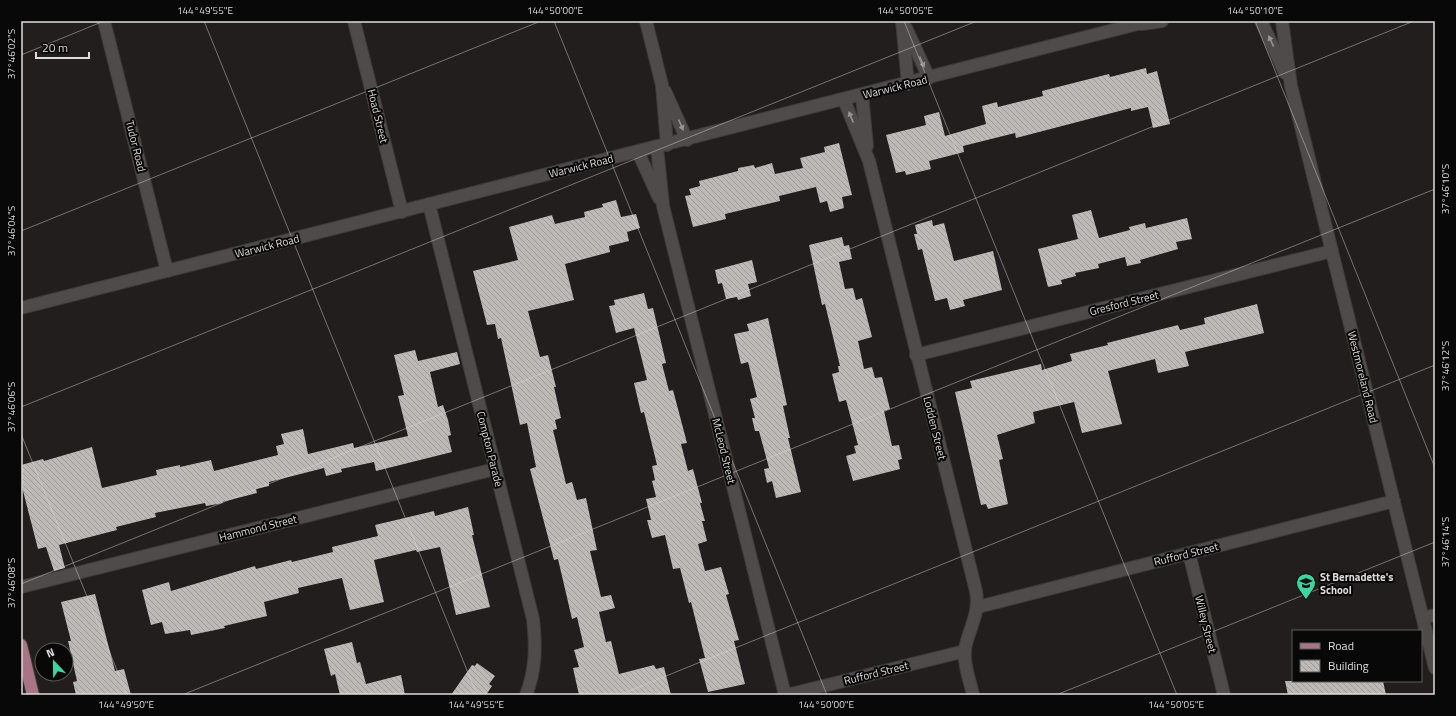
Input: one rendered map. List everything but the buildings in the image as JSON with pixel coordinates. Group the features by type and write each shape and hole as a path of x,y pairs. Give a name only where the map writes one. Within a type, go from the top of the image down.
{"main road":[{"path":"21,645 33,695"}],"street":[{"name":"Tudor Road","path":"104,21 167,271"},
{"name":"Hoad Street","path":"354,21 402,212"},
{"path":"646,21 662,85 687,140"},
{"path":"903,21 929,78"},
{"path":"903,21 908,84"},
{"name":"Warwick Road","path":"21,308 908,84 1145,22 1162,21"},
{"name":"Westmoreland Road","path":"1260,21 1292,86"},
{"name":"Westmoreland Road","path":"1282,21 1292,86 1435,668"},
{"name":"McLeod Street","path":"662,85 663,206"},
{"name":"Lodden Street","path":"862,95 868,161"},
{"name":"Lodden Street","path":"844,100 868,161 976,591 978,607 969,632 965,651 966,664 973,695"},
{"name":"McLeod Street","path":"638,152 663,206 786,695"},
{"name":"Compton Parade","path":"429,204 533,619 535,653 531,683 526,695"},
{"name":"Gresford Street","path":"916,355 1332,251"},
{"name":"Hammond Street","path":"21,587 495,469"},
{"name":"Rufford Street","path":"978,607 1394,501"},
{"name":"Willey Street","path":"1189,553 1224,695"},
{"path":"1423,618 1435,615"},
{"name":"Rufford Street","path":"786,695 965,651"}],"place":[{"name":"St Bernadette's School","path":"1306,600"}]}
